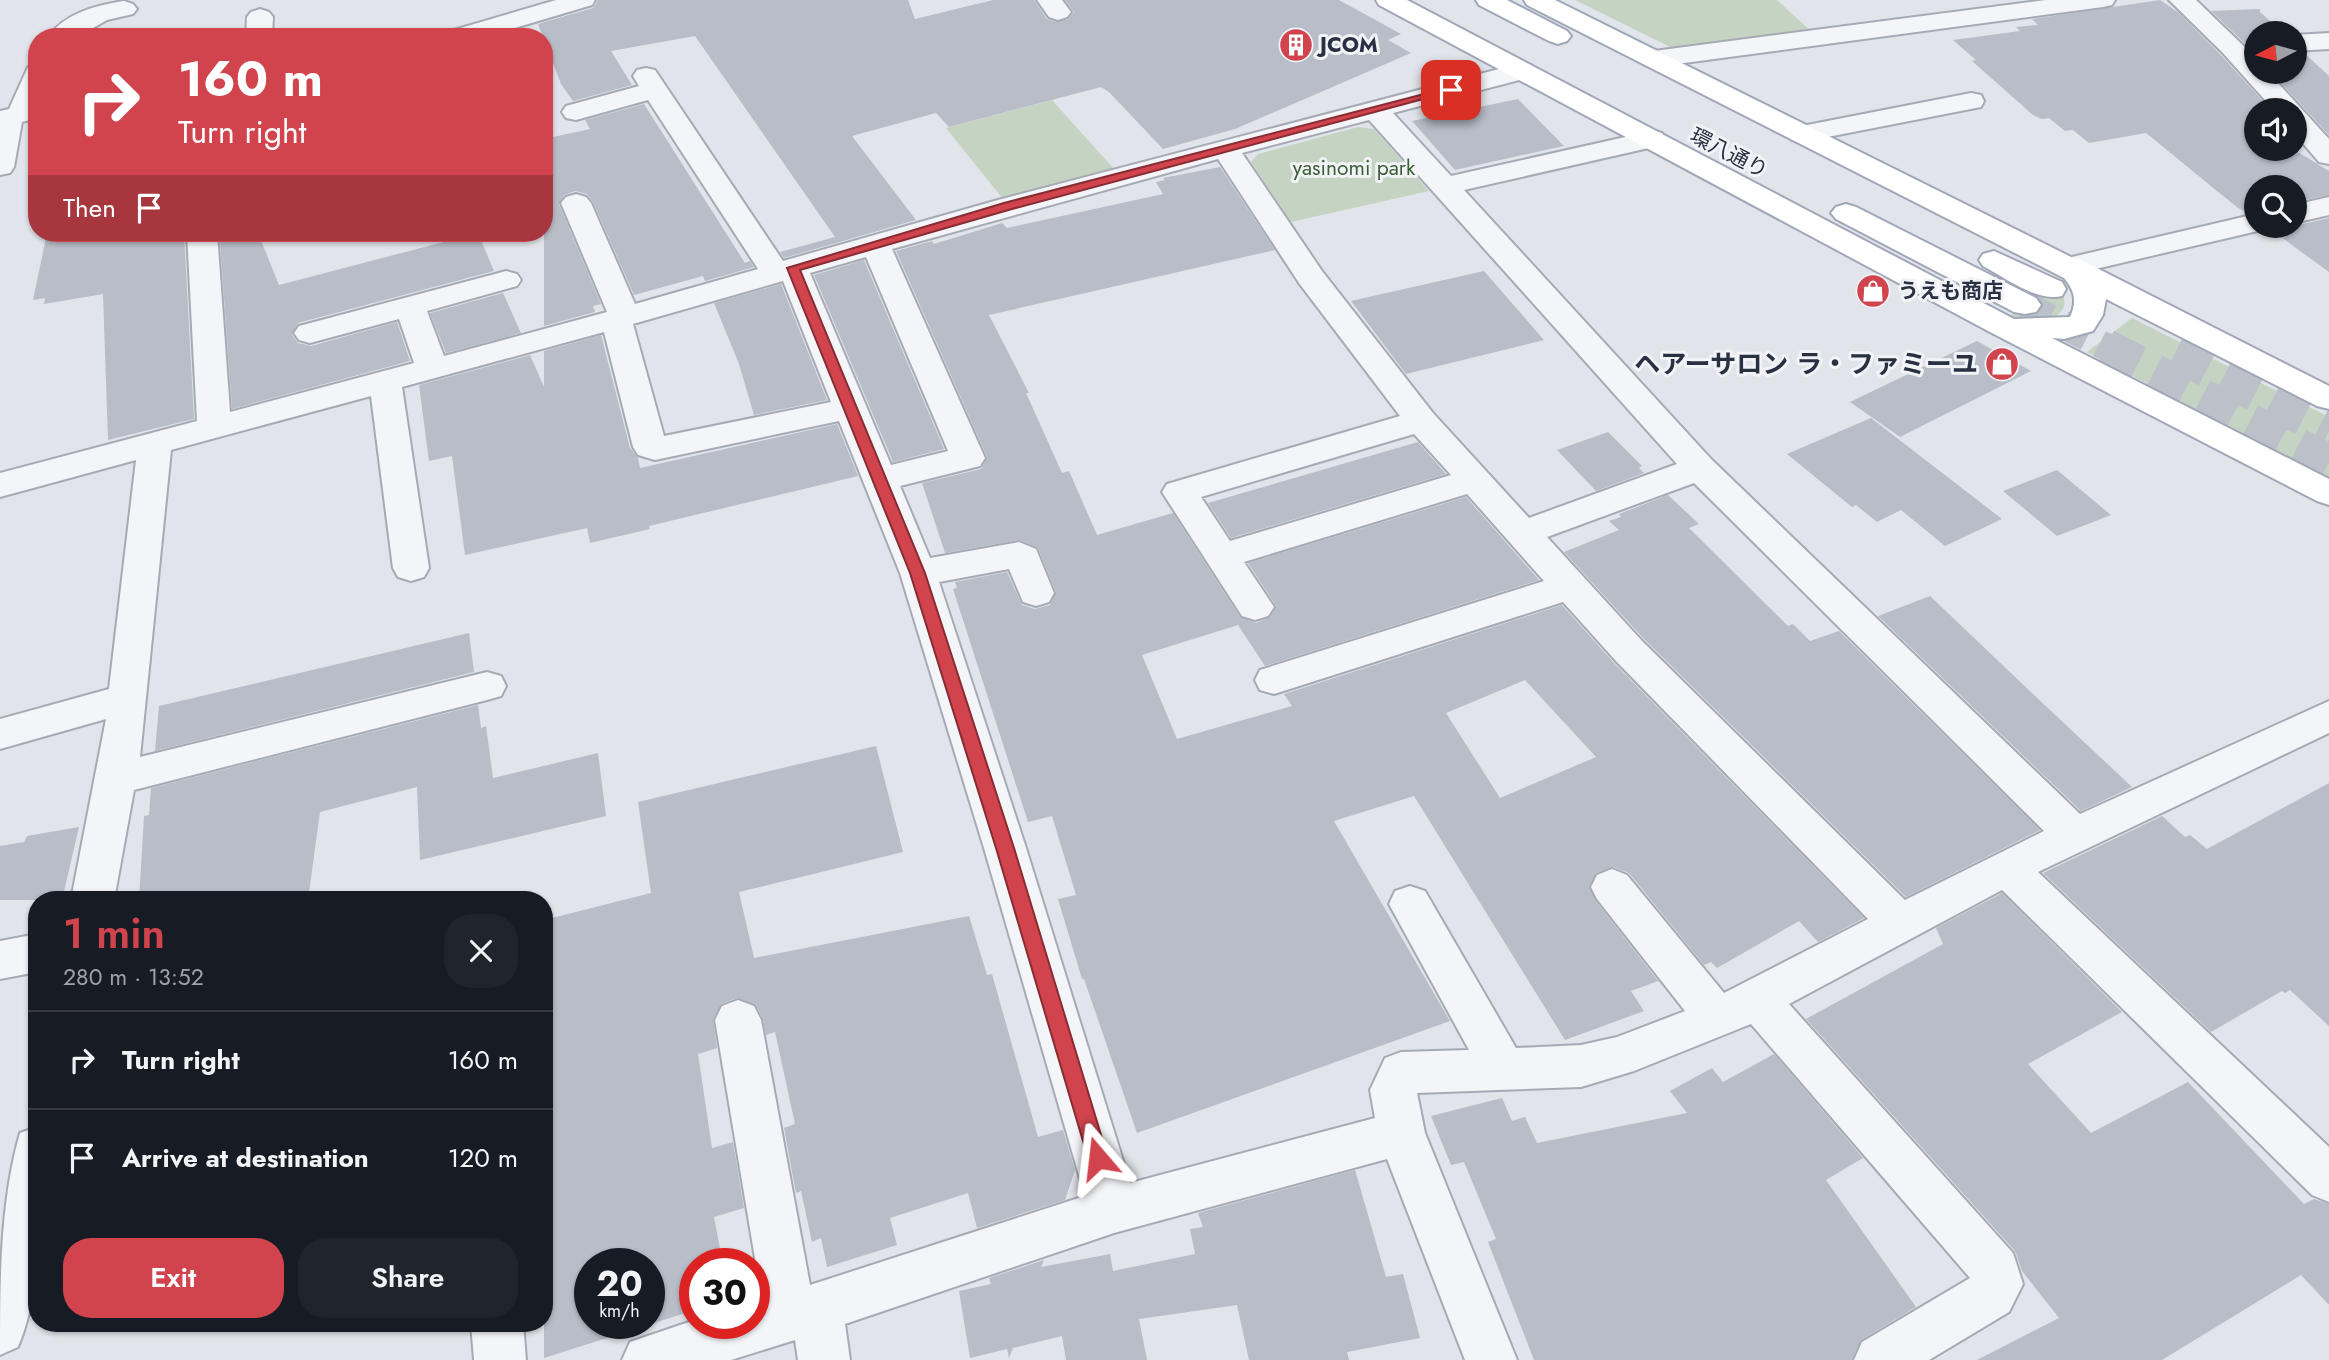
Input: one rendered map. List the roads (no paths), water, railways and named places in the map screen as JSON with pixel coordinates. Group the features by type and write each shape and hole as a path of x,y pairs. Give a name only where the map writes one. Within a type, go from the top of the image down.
{"main road":[{"path":"1388,0 2001,325 2329,493"},
{"name":"環八通り","path":"1434,0 2025,305"},
{"name":"環八通り","path":"1488,0 2060,278"},
{"path":"1536,0 1802,134 2060,278 2329,399"},
{"path":"2001,325 2046,330 2082,324 2090,312 2090,297 2084,282 2060,278"}],"street":[{"path":"487,28 583,0"},
{"path":"1654,59 2103,0"},
{"path":"2181,0 2243,46 2281,98"},
{"path":"73,28 87,18 124,4 120,28"},
{"path":"2307,42 2329,41"},
{"path":"0,485 620,318 874,243 1521,71"},
{"path":"576,112 651,83 784,270 851,408 918,573 1005,848 1114,1210"},
{"path":"0,167 17,115 28,92"},
{"path":"1802,134 1971,101"},
{"path":"1375,110 1700,468 2076,836"},
{"path":"2307,117 2329,120"},
{"path":"2307,131 2329,156"},
{"path":"1444,186 1652,139"},
{"path":"1225,149 1310,277 1421,421 1629,651 1901,925"},
{"path":"576,203 620,318 650,447 654,449 851,408"},
{"path":"2307,211 2329,206"},
{"path":"2060,278 2244,226"},
{"path":"203,242 214,426"},
{"path":"874,243 968,458 880,479"},
{"path":"310,333 506,280"},
{"path":"410,306 432,368"},
{"path":"385,381 411,568"},
{"path":"1255,607 1179,492 1421,421"},
{"path":"94,891 116,779 128,698 155,444"},
{"path":"1523,533 1700,468"},
{"path":"1221,556 1474,480"},
{"path":"918,573 1019,555 1036,593"},
{"path":"1274,680 1570,586"},
{"path":"116,779 487,686"},
{"path":"0,734 128,698"},
{"path":"1491,1360 1401,1133 1393,1090 1401,1073 1581,1066 1605,1060 1738,1010 2006,868 2329,716"},
{"path":"2006,868 2329,1179"},
{"path":"1612,887 1738,1010 1995,1270 1998,1284 1991,1294 1880,1360"},
{"path":"1410,904 1505,1070"},
{"path":"0,960 28,955"},
{"path":"738,1020 803,1312 824,1360"},
{"path":"648,1360 1114,1210 1401,1133"},
{"path":"0,1329 8,1242 28,1178"},
{"path":"498,1332 500,1360"}],"tunnel":[{"path":"2025,305 2110,349"},
{"path":"2106,347 2329,462"},
{"path":"2175,353 2329,431"}],"place":[{"name":"JCOM","path":"1296,45"},
{"name":"うえも商店","path":"1873,291"},
{"name":"ヘアーサロン ラ・ファミーユ","path":"2002,364"}],"park label":[{"name":"yasinomi park","path":"1354,168"}]}
